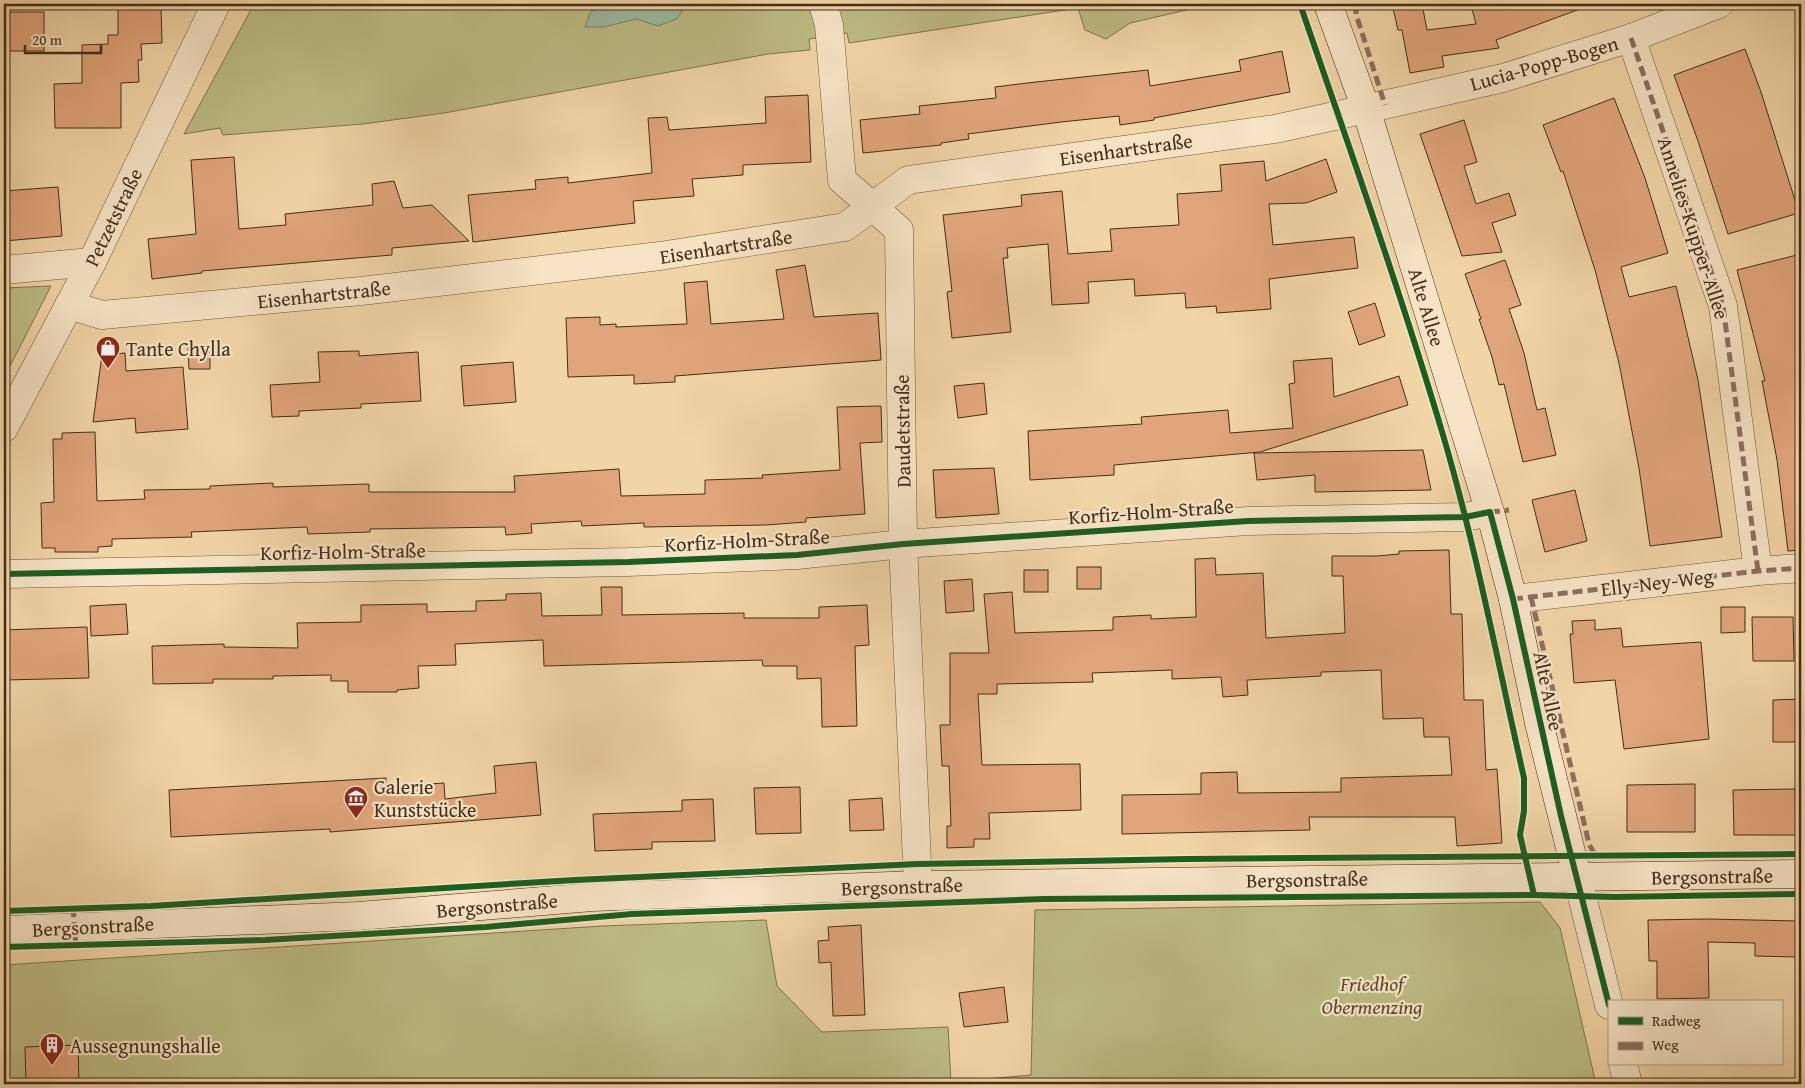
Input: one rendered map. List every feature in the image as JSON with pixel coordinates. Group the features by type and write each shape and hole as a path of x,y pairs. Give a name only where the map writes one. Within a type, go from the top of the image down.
{"street":[{"name":"Petzetstraße","path":"4,428 92,262 216,4"},
{"name":"Daudetstraße","path":"824,4 829,25 842,180 899,230 903,544 918,885"},
{"name":"Alte Allee","path":"1328,4 1366,109 1490,512 1513,599 1541,733 1608,1001"},
{"name":"Lucia-Popp-Bogen","path":"1366,109 1503,78 1631,38 1719,4"},
{"name":"Annelies-Kupper-Allee","path":"1631,38 1723,306 1758,571"},
{"name":"Eisenhartstraße","path":"69,305 102,315 362,291 660,256 844,228 908,180 1275,128 1366,109"},
{"path":"4,270 92,262"},
{"name":"Korfiz-Holm-Straße","path":"4,574 628,562 797,555 903,544 1248,521 1465,517 1490,512"},
{"name":"Elly-Ney-Weg","path":"1513,599 1758,571 1801,568"},
{"name":"Bergsonstraße","path":"4,930 359,916 592,897 918,885 1801,874"},
{"path":"1624,1066 1628,1084"}],"green space":[{"path":"254,4 426,4 428,7 436,4 1213,4 1130,23 1106,39 1085,30 1078,8 849,43 847,33 809,39 810,50 768,54 444,113 363,124 223,135 220,128 184,134"},
{"path":"51,286 4,378 4,288"},
{"name":"Friedhof Obermenzing","path":"1540,902 1560,928 1596,1084 4,1084 4,965 602,926 766,920 777,986 822,1032 948,1027 951,1082 1031,1075 1035,910"}],"shaded area":[{"path":"617,4 687,4 677,19 658,26 636,19 604,27 585,27 591,11"}],"building":[{"path":"1392,4 1422,4 1427,30 1476,24 1472,9 1493,4 1587,4 1588,6 1496,40 1499,48 1442,56 1444,67 1410,73 1402,30 1398,30"},
{"path":"161,5 162,43 141,44 142,60 138,60 139,82 121,83 121,128 55,128 54,84 82,83 82,45 108,44 108,35 118,35 118,6"},
{"path":"4,12 44,12 44,51 4,51"},
{"path":"1745,49 1761,92 1799,213 1728,234 1698,141 1674,75"},
{"path":"1282,51 1290,92 1154,118 1154,120 1120,125 1119,116 1061,122 968,134 969,139 941,143 941,145 863,153 860,120 920,114 919,106 996,98 995,87 1148,70 1150,86 1241,71 1239,60"},
{"path":"808,95 811,162 743,165 743,175 692,179 694,196 633,201 635,223 473,242 468,195 536,189 535,180 568,177 568,183 652,173 648,118 667,117 669,130 766,123 765,97"},
{"path":"1614,98 1645,178 1668,253 1621,267 1629,297 1676,286 1698,380 1722,537 1650,546 1639,468 1619,363 1595,270 1563,171 1561,172 1543,125"},
{"path":"1464,120 1477,162 1464,166 1476,204 1509,193 1516,215 1492,223 1502,252 1462,256 1420,134"},
{"path":"234,157 239,229 286,225 285,214 373,205 372,184 394,181 403,208 432,205 469,241 392,248 392,255 202,271 202,273 152,279 148,239 196,234 191,160"},
{"path":"1326,159 1337,192 1306,203 1269,204 1273,245 1354,237 1358,268 1269,279 1271,309 1217,313 1216,306 1186,308 1185,293 1135,296 1134,279 1088,282 1089,303 1052,305 1048,244 1007,248 1008,258 1003,258 1011,332 952,338 947,292 952,291 943,215 1022,206 1021,195 1062,191 1068,254 1112,251 1110,229 1179,225 1177,194 1222,191 1220,165 1264,161 1266,181"},
{"path":"58,187 62,236 4,241 4,191"},
{"path":"1801,254 1801,550 1788,551 1777,460 1762,381 1765,381 1737,270"},
{"path":"1505,260 1521,305 1509,309 1524,353 1537,410 1545,408 1556,455 1523,462 1504,384 1499,385 1479,319 1481,319 1465,274"},
{"path":"805,265 814,317 878,313 881,360 675,376 675,382 634,384 634,375 568,377 566,318 600,317 600,325 616,324 616,327 687,324 684,283 707,281 711,324 784,319 776,270"},
{"path":"1375,303 1385,336 1359,345 1348,312"},
{"path":"188,347 210,347 210,369 189,369"},
{"path":"359,351 359,356 418,352 421,401 361,404 361,408 299,411 299,416 272,417 270,385 320,382 318,352"},
{"path":"125,353 126,371 183,367 188,429 136,433 135,418 93,422 102,355"},
{"path":"1332,358 1334,397 1399,376 1408,405 1260,452 1114,465 1114,475 1030,480 1028,431 1142,424 1141,417 1228,410 1230,433 1293,428 1289,384 1295,383 1293,361"},
{"path":"513,362 516,402 464,406 461,366"},
{"path":"984,383 987,414 958,418 954,386"},
{"path":"881,406 882,442 860,443 865,514 806,518 806,522 766,525 644,527 644,523 582,526 581,521 531,524 532,533 506,535 505,527 370,529 370,532 308,534 307,527 191,532 192,537 112,539 112,546 98,547 98,552 55,552 55,548 42,548 41,503 54,502 53,439 62,439 62,433 95,432 97,501 145,499 144,490 210,489 210,486 273,483 273,487 369,484 369,492 515,492 514,476 619,469 621,496 705,494 705,480 763,478 762,475 840,470 837,407"},
{"path":"1423,450 1431,490 1315,492 1315,475 1257,480 1254,453"},
{"path":"994,468 999,514 936,518 933,470"},
{"path":"1575,490 1587,541 1545,552 1532,500"},
{"path":"1449,550 1451,614 1462,614 1464,700 1483,700 1486,770 1497,769 1502,843 1457,846 1455,817 1309,817 1310,830 1122,834 1122,795 1201,794 1201,773 1237,772 1238,793 1341,792 1341,778 1452,775 1449,737 1424,737 1423,718 1383,719 1381,670 1321,672 1321,676 1247,680 1248,695 1223,697 1221,677 1172,679 1172,670 1092,673 1093,682 997,684 997,694 978,694 982,765 1080,764 1081,810 989,813 990,839 974,839 974,847 947,848 947,826 951,826 949,766 942,766 940,725 950,725 950,653 989,653 984,594 1012,592 1015,633 1113,630 1113,617 1151,615 1151,619 1196,617 1195,559 1215,558 1216,575 1263,573 1266,638 1345,633 1343,576 1332,576 1332,556 1377,556 1399,554 1399,551"},
{"path":"1077,567 1101,567 1101,589 1077,589"},
{"path":"1024,570 1048,570 1048,592 1024,592"},
{"path":"972,579 974,611 946,613 944,581"},
{"path":"601,587 622,587 622,615 744,613 744,618 819,618 819,607 867,605 869,645 855,646 857,726 822,727 821,678 797,679 797,666 763,666 762,660 544,666 543,640 455,644 456,665 418,666 419,688 397,690 397,692 348,692 348,681 331,681 331,675 273,676 273,679 213,679 213,683 153,684 152,646 224,644 224,647 298,648 297,623 361,622 361,605 427,604 427,612 476,611 476,601 506,600 506,594 541,593 542,616 602,615"},
{"path":"126,604 128,634 91,636 90,606"},
{"path":"1721,607 1745,607 1745,632 1721,633"},
{"path":"1752,617 1793,617 1794,661 1753,661"},
{"path":"1595,620 1595,630 1621,628 1623,647 1701,642 1709,739 1624,749 1615,680 1574,683 1570,634 1573,634 1572,621"},
{"path":"87,627 89,678 4,680 4,630"},
{"path":"1801,699 1801,742 1773,742 1773,700"},
{"path":"536,762 541,815 330,832 330,829 171,837 169,790 386,778 386,787 444,783 445,799 496,793 494,766"},
{"path":"1695,784 1695,832 1627,832 1627,785"},
{"path":"800,787 801,833 756,834 754,788"},
{"path":"1795,789 1796,835 1734,835 1733,790"},
{"path":"882,798 884,830 850,831 849,800"},
{"path":"713,799 715,841 652,842 652,849 595,851 593,814 682,811 682,800"},
{"path":"1648,920 1797,921 1797,957 1755,956 1755,943 1708,942 1709,998 1657,999 1657,961 1649,961"},
{"path":"861,925 865,1015 833,1016 831,962 819,963 818,941 829,940 828,927"},
{"path":"1004,987 1008,1022 964,1027 959,993"},
{"name":"Aussegnungshalle","path":"78,1045 79,1084 26,1084 25,1047"}],"marked path":[{"path":"1356,4 1356,14 1385,105"},
{"path":"1631,38 1723,306 1758,571"},
{"path":"1490,512 1509,510"},
{"path":"1513,599 1758,571 1801,568"},
{"path":"1531,597 1589,844 1595,855"},
{"path":"73,907 76,947"}],"cycle path":[{"path":"1300,4 1392,273 1427,381 1455,477 1524,778 1524,811 1520,835 1534,895"},
{"path":"4,574 628,562 797,555 903,544 1248,521 1465,517 1490,512 1513,599 1561,816 1608,1001"},
{"path":"4,911 151,906 575,880 918,864 1187,859 1801,854"},
{"path":"4,947 265,940 486,927 632,914 1044,899 1534,895 1615,897 1801,894"}],"place":[{"name":"Tante Chylla","path":"108,369"},
{"name":"Galerie Kunststücke","path":"356,819"},
{"name":"Aussegnungshalle","path":"52,1066"}]}
